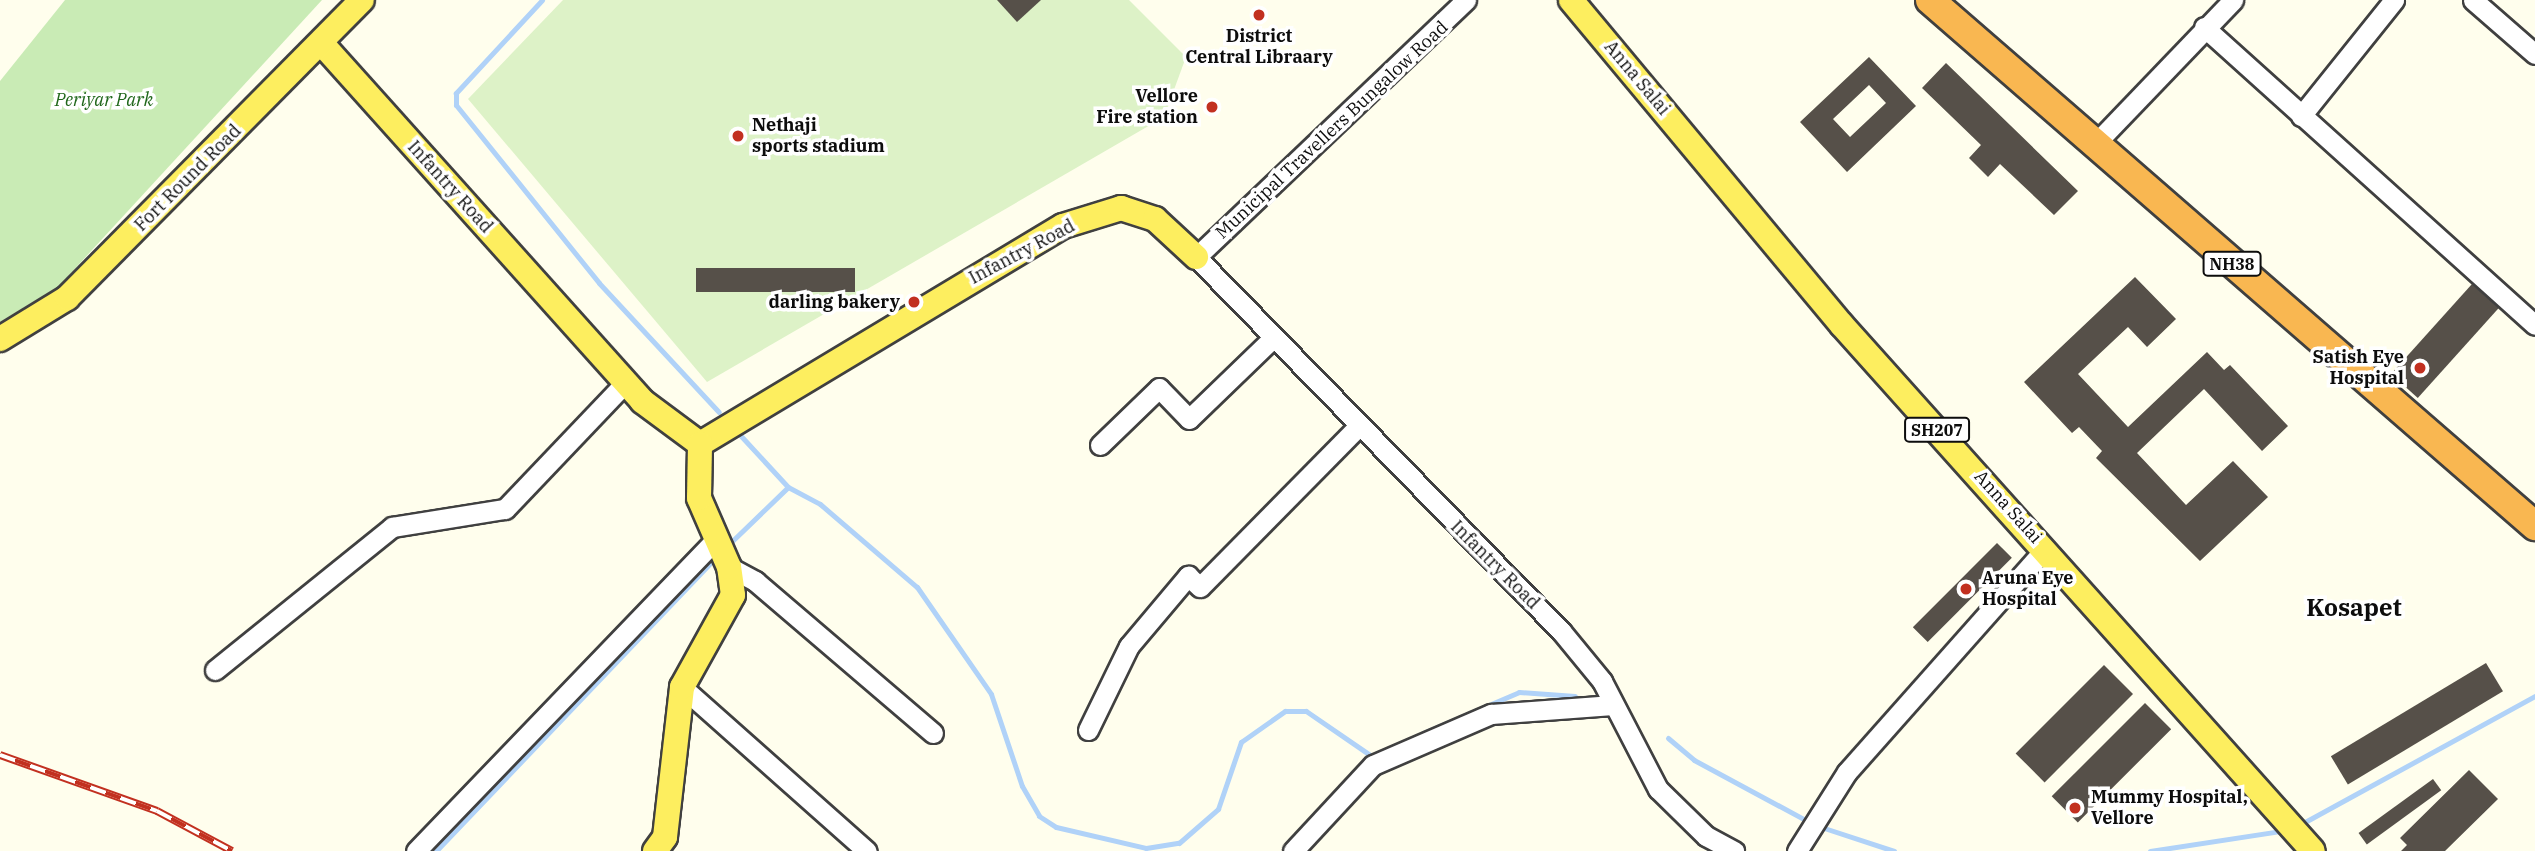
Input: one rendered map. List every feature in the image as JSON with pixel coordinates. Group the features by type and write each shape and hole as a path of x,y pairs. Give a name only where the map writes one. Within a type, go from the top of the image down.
{"highway":[{"name":"NH38","path":"1930,0 2535,526"}],"main road":[{"name":"Fort Round Road","path":"0,339 67,298 323,45 362,0"},
{"name":"Anna Salai","path":"1571,0 1841,324 2313,851"},
{"name":"Infantry Road","path":"323,45 625,383 700,444 1063,226 1121,208 1155,219 1196,257"},
{"path":"655,851 665,837 682,687 733,595 729,567 714,541 698,498 700,444"}],"street":[{"name":"Municipal Travellers Bungalow Road","path":"1196,257 1466,0"},
{"path":"2094,145 2204,27 2234,0"},
{"path":"2301,116 2394,0"},
{"path":"2473,0 2535,54"},
{"path":"2204,27 2535,325"},
{"name":"Infantry Road","path":"1196,257 1358,428 1561,631 1602,681 1658,789 1706,836 1734,851"},
{"path":"1100,444 1159,388 1189,419 1273,338"},
{"path":"215,670 392,527 505,509 625,383"},
{"path":"1088,730 1129,646 1188,576 1200,587 1358,428"},
{"path":"416,851 714,541"},
{"path":"1798,849 1813,818 2045,549"},
{"path":"729,567 755,581 933,733"},
{"path":"682,687 867,851"},
{"path":"1293,851 1373,765 1491,714 1613,705"}],"green space":[{"name":"Periyar Park","path":"65,0 322,0 58,287 0,322 0,81"},
{"path":"563,0 1129,0 1186,57 1164,117 707,382 468,99"}],"building":[{"path":"997,0 1041,0 1017,22"},
{"path":"1869,57 1916,106 1847,172 1800,122","holes":["1869,85 1886,103 1850,137 1833,119"]},
{"path":"1946,63 2078,191 2054,215 2000,164 1988,177 1969,158 1981,145 1922,88"},
{"path":"696,268 855,268 855,292 696,292"},
{"path":"2135,277 2176,319 2147,347 2128,327 2078,374 2128,427 2207,352 2224,370 2230,365 2288,426 2262,451 2204,389 2137,453 2186,505 2233,461 2268,497 2200,561 2096,458 2102,451 2079,427 2072,433 2024,382"},
{"path":"2472,284 2499,308 2418,398 2391,374"},
{"path":"1997,543 2012,558 1928,642 1913,627"},
{"path":"2486,663 2503,691 2348,785 2331,756"},
{"path":"2104,665 2133,694 2045,782 2016,753"},
{"path":"2145,703 2171,729 2078,823 2052,796"},
{"path":"2469,770 2498,799 2445,851 2401,851 2407,845 2400,838"},
{"path":"2433,779 2441,790 2367,844 2359,833"}],"waterway":[{"path":"542,0 456,93 456,105 599,283 719,412"},
{"path":"741,436 788,487"},
{"path":"728,545 788,487 820,504 917,587 991,694 1022,786 1039,816 1056,827 1146,848 1179,843 1218,809 1241,742 1285,711 1306,711 1373,757"},
{"path":"436,851 716,557"},
{"path":"1423,733 1519,692 1575,696"},
{"path":"2303,823 2535,696"},
{"path":"1668,738 1694,760 1809,822"},
{"path":"1818,826 1894,851"},
{"path":"2150,851 2281,831"}],"railway":[{"path":"0,755 157,811 232,851"}],"place":[{"name":"District Central Libraary","path":"1259,15"},
{"name":"Vellore Fire station","path":"1212,107"},
{"name":"Nethaji sports stadium","path":"738,136"},
{"name":"darling bakery","path":"914,302"},
{"name":"Satish Eye Hospital","path":"2420,368"},
{"name":"Aruna Eye Hospital","path":"1966,589"},
{"name":"Mummy Hospital, Vellore","path":"2075,808"}],"district":[{"name":"Kosapet","path":"2354,608"}]}
